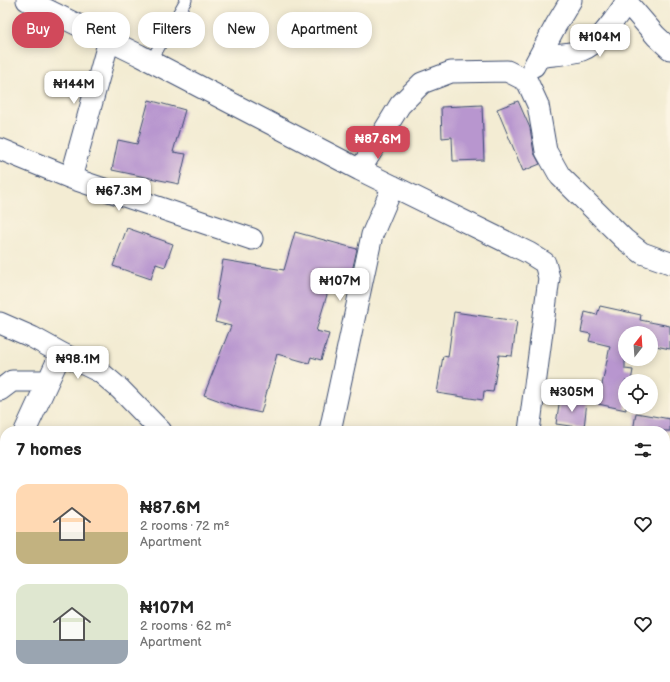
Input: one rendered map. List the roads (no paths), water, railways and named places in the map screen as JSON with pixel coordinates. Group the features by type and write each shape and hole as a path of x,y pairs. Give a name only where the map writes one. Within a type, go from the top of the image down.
{"street":[{"path":"27,0 72,22"},
{"path":"527,80 556,25 572,0"},
{"path":"539,57 582,51 595,42 616,17 625,1 670,49"},
{"path":"71,178 107,48"},
{"path":"125,48 360,170 529,253 545,263 549,278 530,426"},
{"path":"360,170 400,105 422,83 452,72 507,70 527,80 538,105 546,151 560,176 624,239 642,253 670,263"},
{"path":"0,149 71,178 252,239"},
{"path":"331,426 372,235 393,186"},
{"path":"0,323 32,337 100,372 120,389 156,426"},
{"path":"27,426 61,353"},
{"path":"0,390 12,381 48,381"}],"lane":[{"path":"151,61 186,0"}]}
